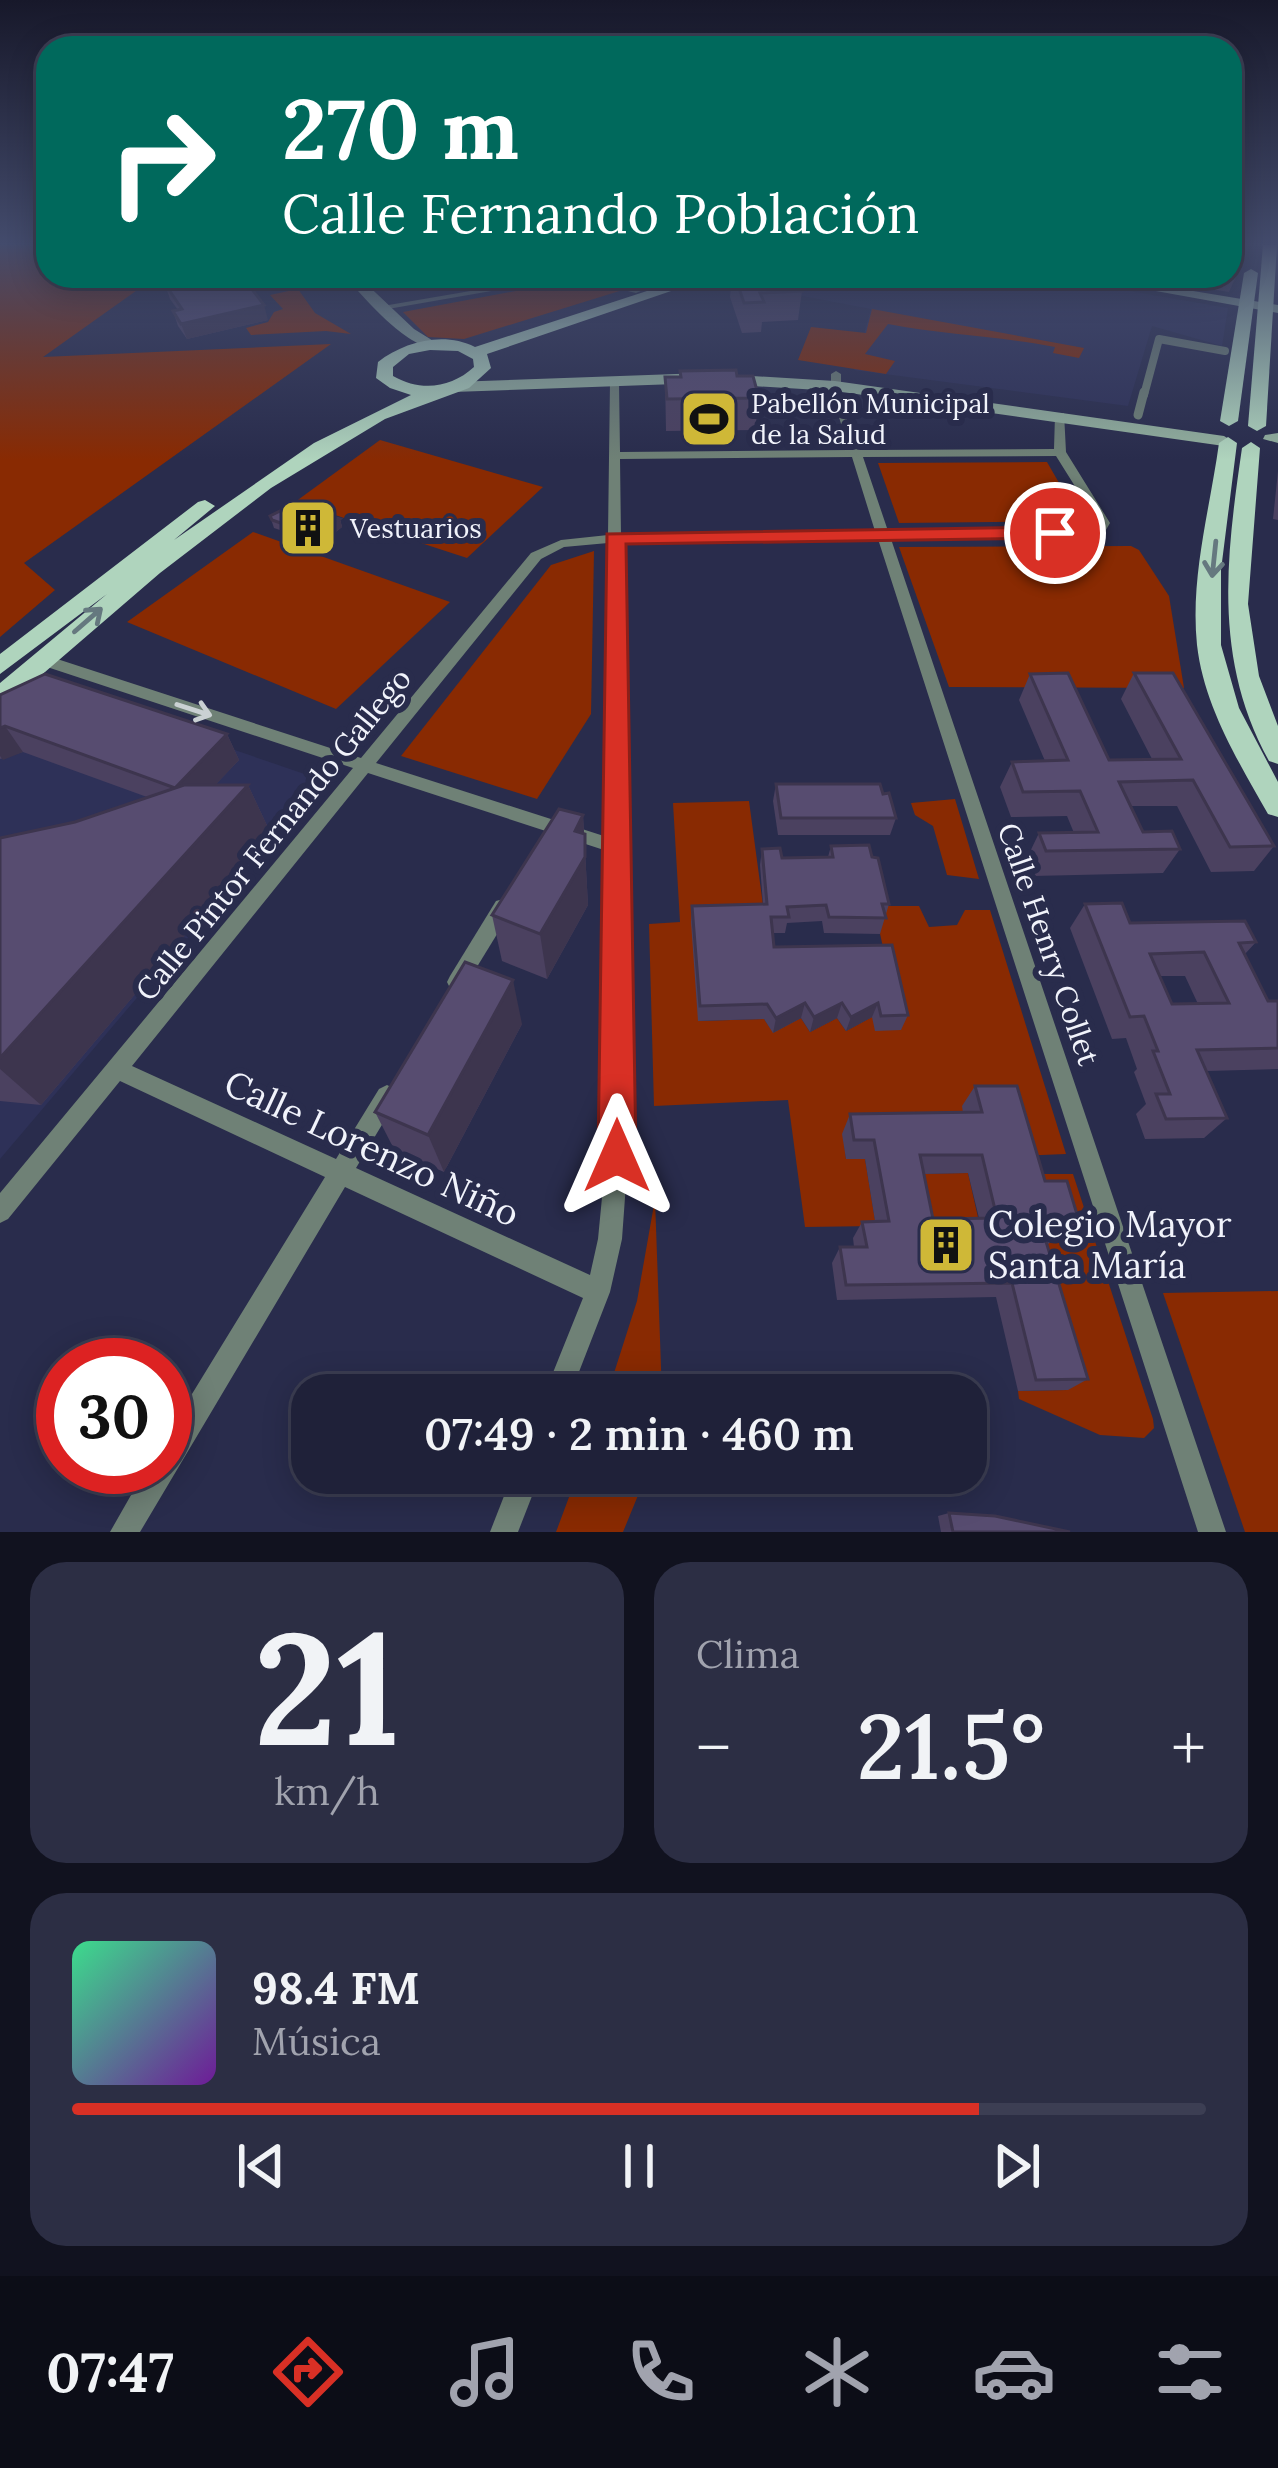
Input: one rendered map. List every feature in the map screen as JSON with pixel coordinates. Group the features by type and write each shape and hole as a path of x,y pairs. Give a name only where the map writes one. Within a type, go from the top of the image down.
{"main road":[{"path":"379,316 407,341 430,345 452,345 548,316"},
{"path":"388,316 407,341"},
{"path":"0,697 151,570 262,489 400,404 444,389 479,360 598,316"},
{"path":"1263,316 1245,435 1234,617 1246,687 1278,754"},
{"path":"1263,316 1245,435 1208,608 1209,645 1230,713 1278,806"},
{"path":"407,341 383,366 385,377 394,385 444,389 704,379 835,380 1060,415 1245,435"},
{"path":"452,345 479,360 534,377 655,367 835,380 1138,415 1245,435"},
{"path":"0,666 195,513 386,397 394,385"}],"street":[{"path":"401,316 407,341"},
{"path":"1138,415 1159,339 1225,351"},
{"name":"Calle Henry Collet","path":"835,380 1212,1532"},
{"path":"565,1374 598,1292 610,1239 617,1156 614,384"},
{"path":"616,456 1060,452 1060,415"},
{"name":"Calle Pintor Fernando Gallego","path":"0,1211 536,556 580,540 615,538 1100,530 1104,524 1060,452"},
{"path":"43,660 363,766 545,836 616,847"},
{"path":"445,1002 517,883"},
{"name":"Calle Lorenzo Niño","path":"116,1069 598,1292"},
{"path":"192,1420 397,1081"},
{"path":"124,1532 147,1494"},
{"path":"504,1532 519,1494"}],"shaded area":[{"path":"0,316 100,316 43,357 331,344 24,563 55,590 0,637"},
{"path":"271,316 321,316 351,334 251,335 246,328 268,322"},
{"path":"407,316 537,316 464,339 428,337"},
{"path":"869,316 1227,316 1222,346 1152,326 1128,406 854,370"},
{"path":"870,316 913,316 1084,348 1079,358 1053,353 1055,347 888,324 865,354 895,361 886,374 798,360 811,327 866,333"},
{"path":"380,440 543,487 467,558 295,502"},
{"path":"1047,462 1081,521 899,523 878,463"},
{"path":"253,532 450,602 336,709 127,622"},
{"path":"1131,546 1139,550 1169,596 1184,688 949,687 899,547"},
{"path":"594,551 591,714 537,799 401,756 551,565"},
{"path":"42,684 322,780 0,1159 0,721"},
{"path":"955,799 979,879 947,875 933,826 915,815 911,803"},
{"path":"749,801 765,920 699,1021 764,1019 773,1032 801,1018 810,1032 837,1018 846,1031 872,1017 901,1029 878,906 919,906 929,927 957,925 965,910 990,910 1066,1154 1017,1156 968,1132 843,1134 846,1159 865,1159 876,1226 805,1227 788,1100 654,1106 649,924 680,922 673,803"},
{"path":"968,1173 982,1235 921,1235 909,1174"},
{"path":"1022,1174 1073,1174 1153,1419 1154,1428 1144,1438 1100,1435 1019,1399 1018,1391 1066,1390 1036,1238 1061,1236"},
{"path":"655,1199 661,1374 614,1374 637,1301"},
{"path":"1278,1291 1278,1532 1245,1532 1163,1293"},
{"path":"570,1494 639,1494 623,1532 556,1532"}],"building":[{"path":"176,316 214,316 181,324"},
{"path":"736,370 737,376 753,376 759,398 667,399 665,377 681,377 680,371"},
{"path":"290,506 340,519 318,536 272,520 270,516"},
{"path":"1068,673 1109,760 1181,759 1134,673 1173,673 1274,846 1230,847 1193,780 1119,782 1143,832 1172,831 1180,849 1046,851 1039,833 1098,832 1080,791 1023,792 1012,762 1068,760 1030,674"},
{"path":"45,674 227,734 175,788 0,728 0,695"},
{"path":"776,784 880,784 883,794 889,793 896,818 781,818"},
{"path":"184,785 248,785 0,1058 0,838 75,822"},
{"path":"559,809 583,815 575,831 585,834 585,857 540,934 492,915"},
{"path":"869,845 872,857 878,858 889,904 882,904 886,918 829,917 826,905 787,907 789,917 771,917 774,947 892,945 908,1015 881,1016 878,1003 851,1017 842,1003 814,1017 805,1003 776,1018 767,1004 700,1006 692,906 767,904 762,849 780,848 782,858 833,857 831,846"},
{"path":"1122,903 1130,923 1245,921 1256,942 1239,943 1268,1001 1278,1001 1278,1048 1197,1050 1227,1118 1166,1119 1156,1094 1170,1094 1153,1051 1158,1051 1144,1016 1130,1017 1085,904","holes":["1204,952 1229,1003 1172,1004 1150,954"]},
{"path":"465,962 513,980 428,1135 375,1112"},
{"name":"Colegio Mayor Santa María","path":"975,1086 1017,1086 1045,1181 1067,1181 1079,1221 1053,1221 1057,1236 1044,1235 1088,1379 1036,1380 1012,1283 846,1285 840,1247 867,1247 862,1222 889,1221 874,1140 854,1140 850,1114 982,1112","holes":["920,1155 982,1155 997,1218 933,1219"]},
{"path":"949,1513 995,1516 1070,1532 953,1532"}],"place":[{"name":"Pabellón Municipal de la Salud","path":"709,419"},
{"name":"Vestuarios","path":"308,528"},
{"name":"Colegio Mayor Santa María","path":"946,1245"}],"route":[{"path":"617,1156 615,538 1055,533"}]}
